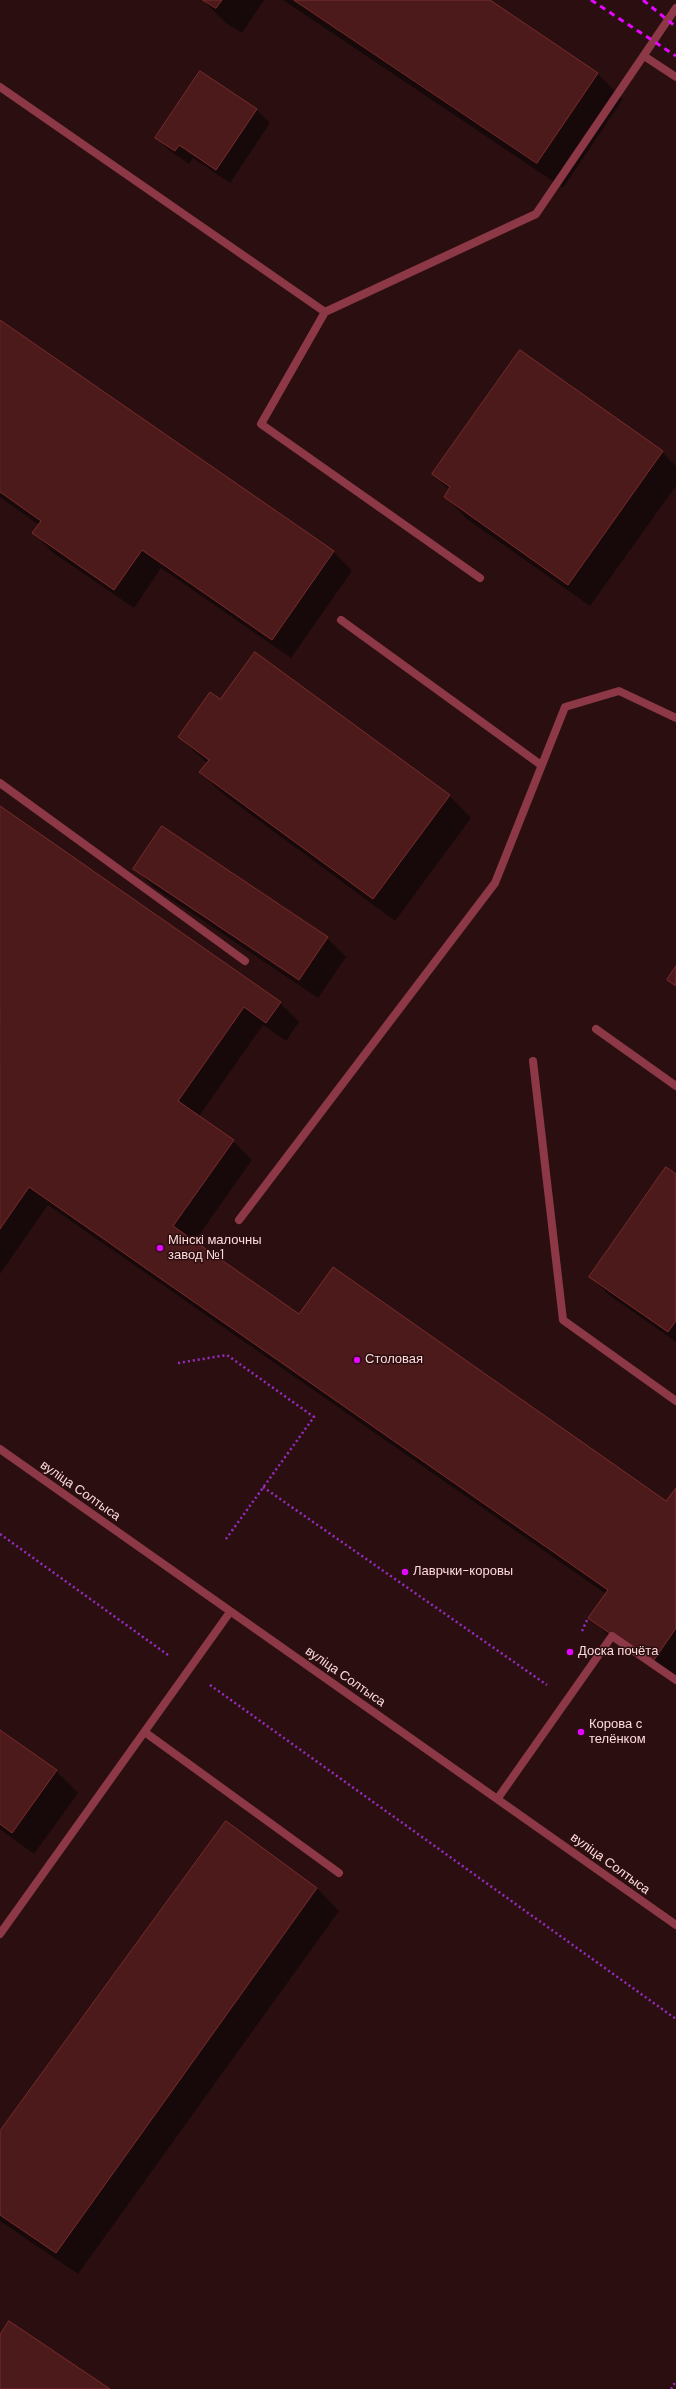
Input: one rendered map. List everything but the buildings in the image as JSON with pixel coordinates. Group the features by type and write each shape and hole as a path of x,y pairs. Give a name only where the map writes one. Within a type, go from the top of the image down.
{"street":[{"path":"480,578 261,424 325,312 536,214 676,8"},
{"path":"644,56 676,77"},
{"path":"0,87 325,312"},
{"path":"341,620 541,765"},
{"path":"239,1220 495,883 565,706 619,691 676,718"},
{"path":"0,783 245,961"},
{"path":"596,1029 676,1086"},
{"path":"533,1061 563,1320 676,1401"},
{"name":"вуліца Солтыса","path":"0,1449 230,1612 498,1798 676,1925"},
{"path":"0,1934 146,1733 230,1612"},
{"path":"498,1798 612,1636 676,1680"},
{"path":"146,1733 339,1873"}],"path":[{"path":"178,1363 227,1356 314,1417 226,1538"},
{"path":"263,1488 568,1698"},
{"path":"0,1534 676,2019"},
{"path":"671,2389 676,2382"}],"railway":[{"path":"591,0 676,56"},
{"path":"643,0 676,27"}],"place":[{"name":"Мінскі малочны завод №1","path":"160,1248"},
{"name":"Столовая","path":"357,1360"},
{"name":"Лаврчки-коровы","path":"405,1572"},
{"name":"Доска почёта","path":"570,1652"},
{"name":"Корова с телёнком","path":"581,1732"}]}
